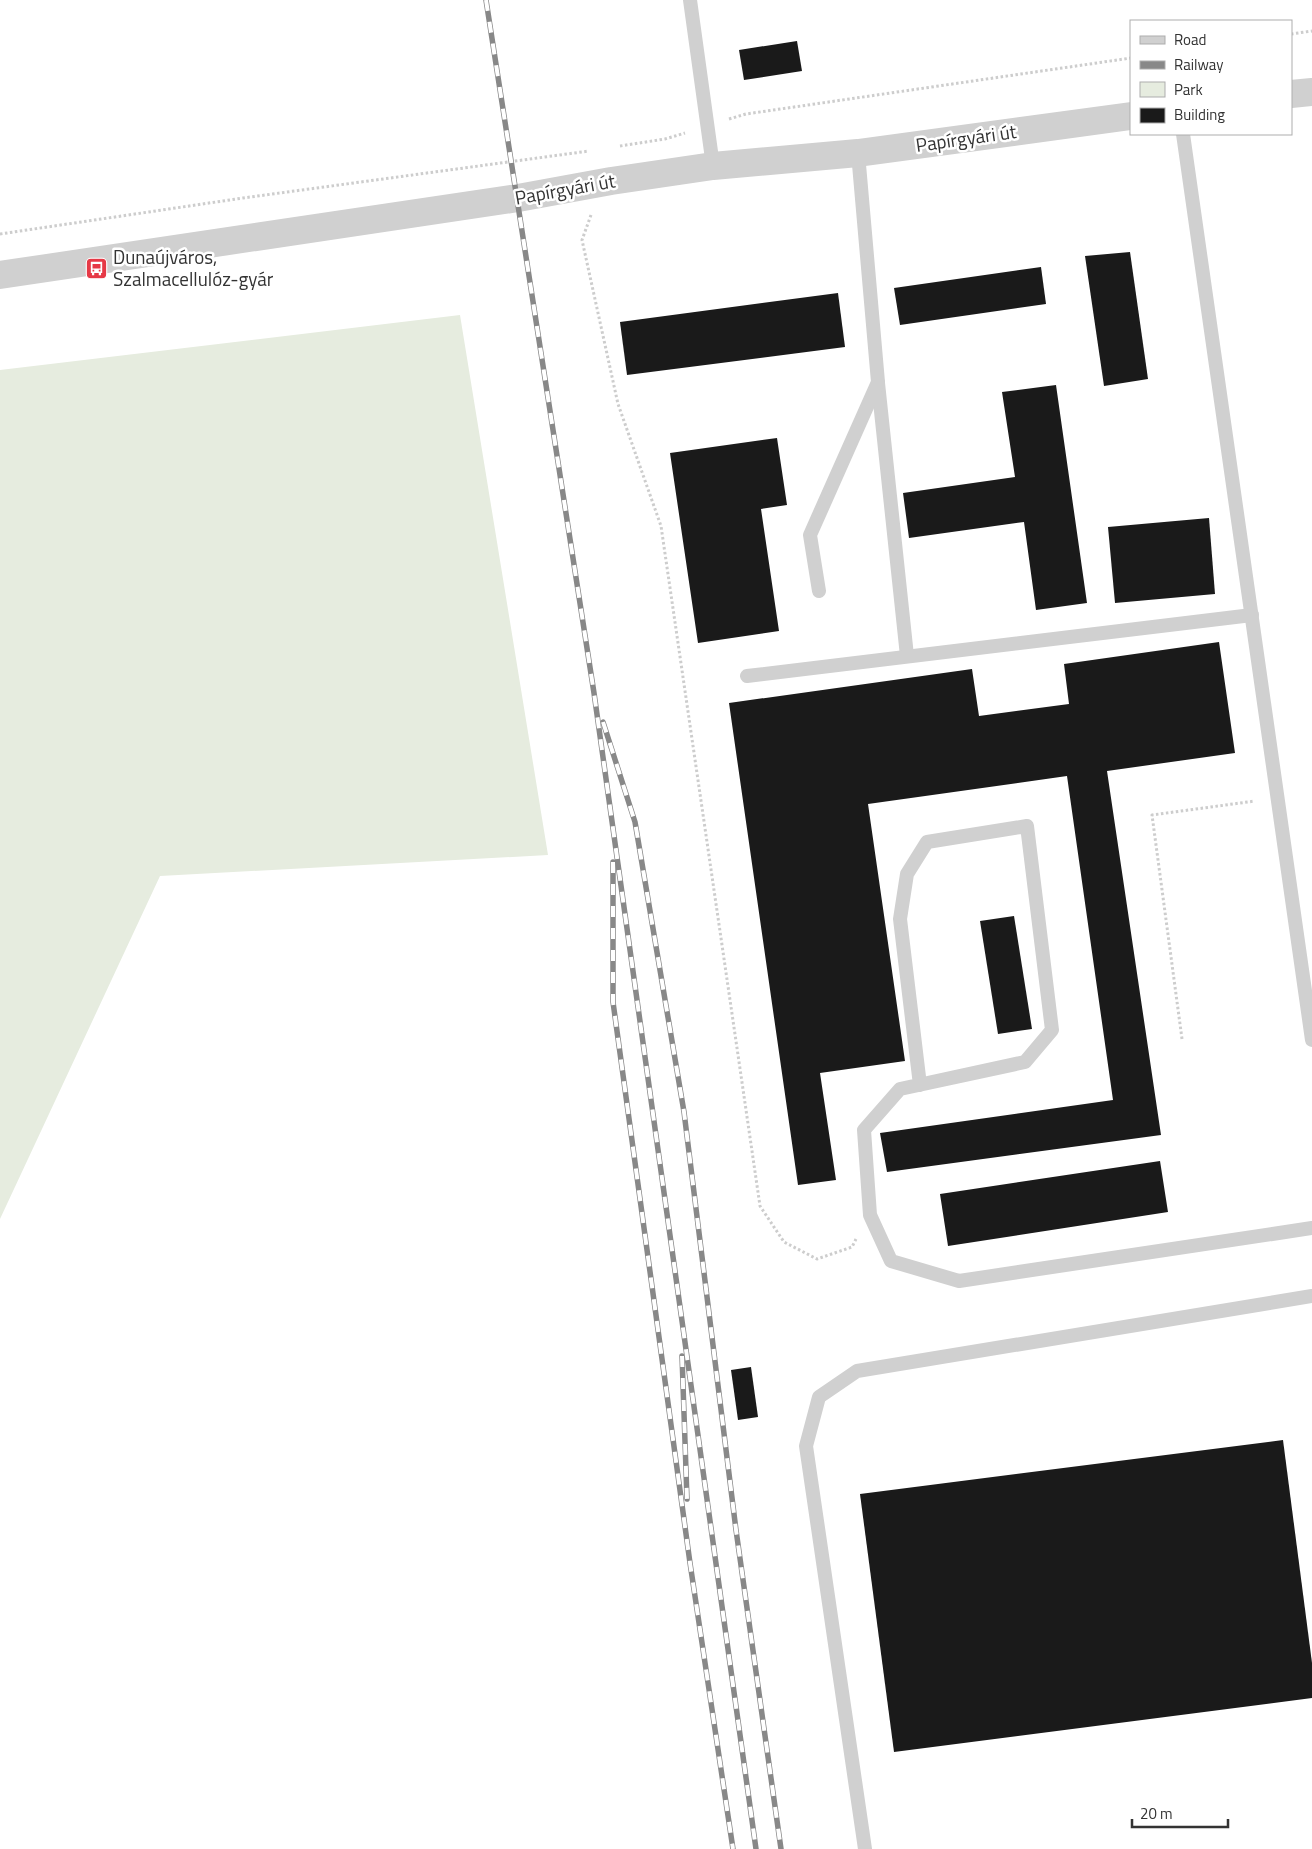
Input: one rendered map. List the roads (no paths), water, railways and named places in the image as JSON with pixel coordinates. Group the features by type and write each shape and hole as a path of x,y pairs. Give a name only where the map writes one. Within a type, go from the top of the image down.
{"street":[{"path":"1292,94 1312,92"},
{"name":"Papírgyári út","path":"0,275 518,198 611,181 713,166 858,153 1130,116"}],"lane":[{"path":"690,0 713,166"},
{"path":"1183,135 1312,1040"},
{"path":"858,153 878,382 907,656"},
{"path":"819,591 810,535 878,382"},
{"path":"747,676 1252,615"},
{"path":"920,1085 900,919 907,874 927,842 1026,826 1052,1030 1025,1062 920,1085 900,1089 864,1130 870,1215 891,1261 958,1282 1312,1228"},
{"path":"865,1849 806,1446 819,1397 857,1371 1312,1296"}],"railway":[{"path":"486,0 594,693 756,1849"},
{"path":"603,722 635,822 684,1112 736,1530 781,1849"},
{"path":"613,862 613,1002 690,1563 733,1849"},
{"path":"682,1356 687,1499"}],"place":[{"name":"Dunaújváros, Szalmacellulóz-gyár","path":"97,268"}]}
